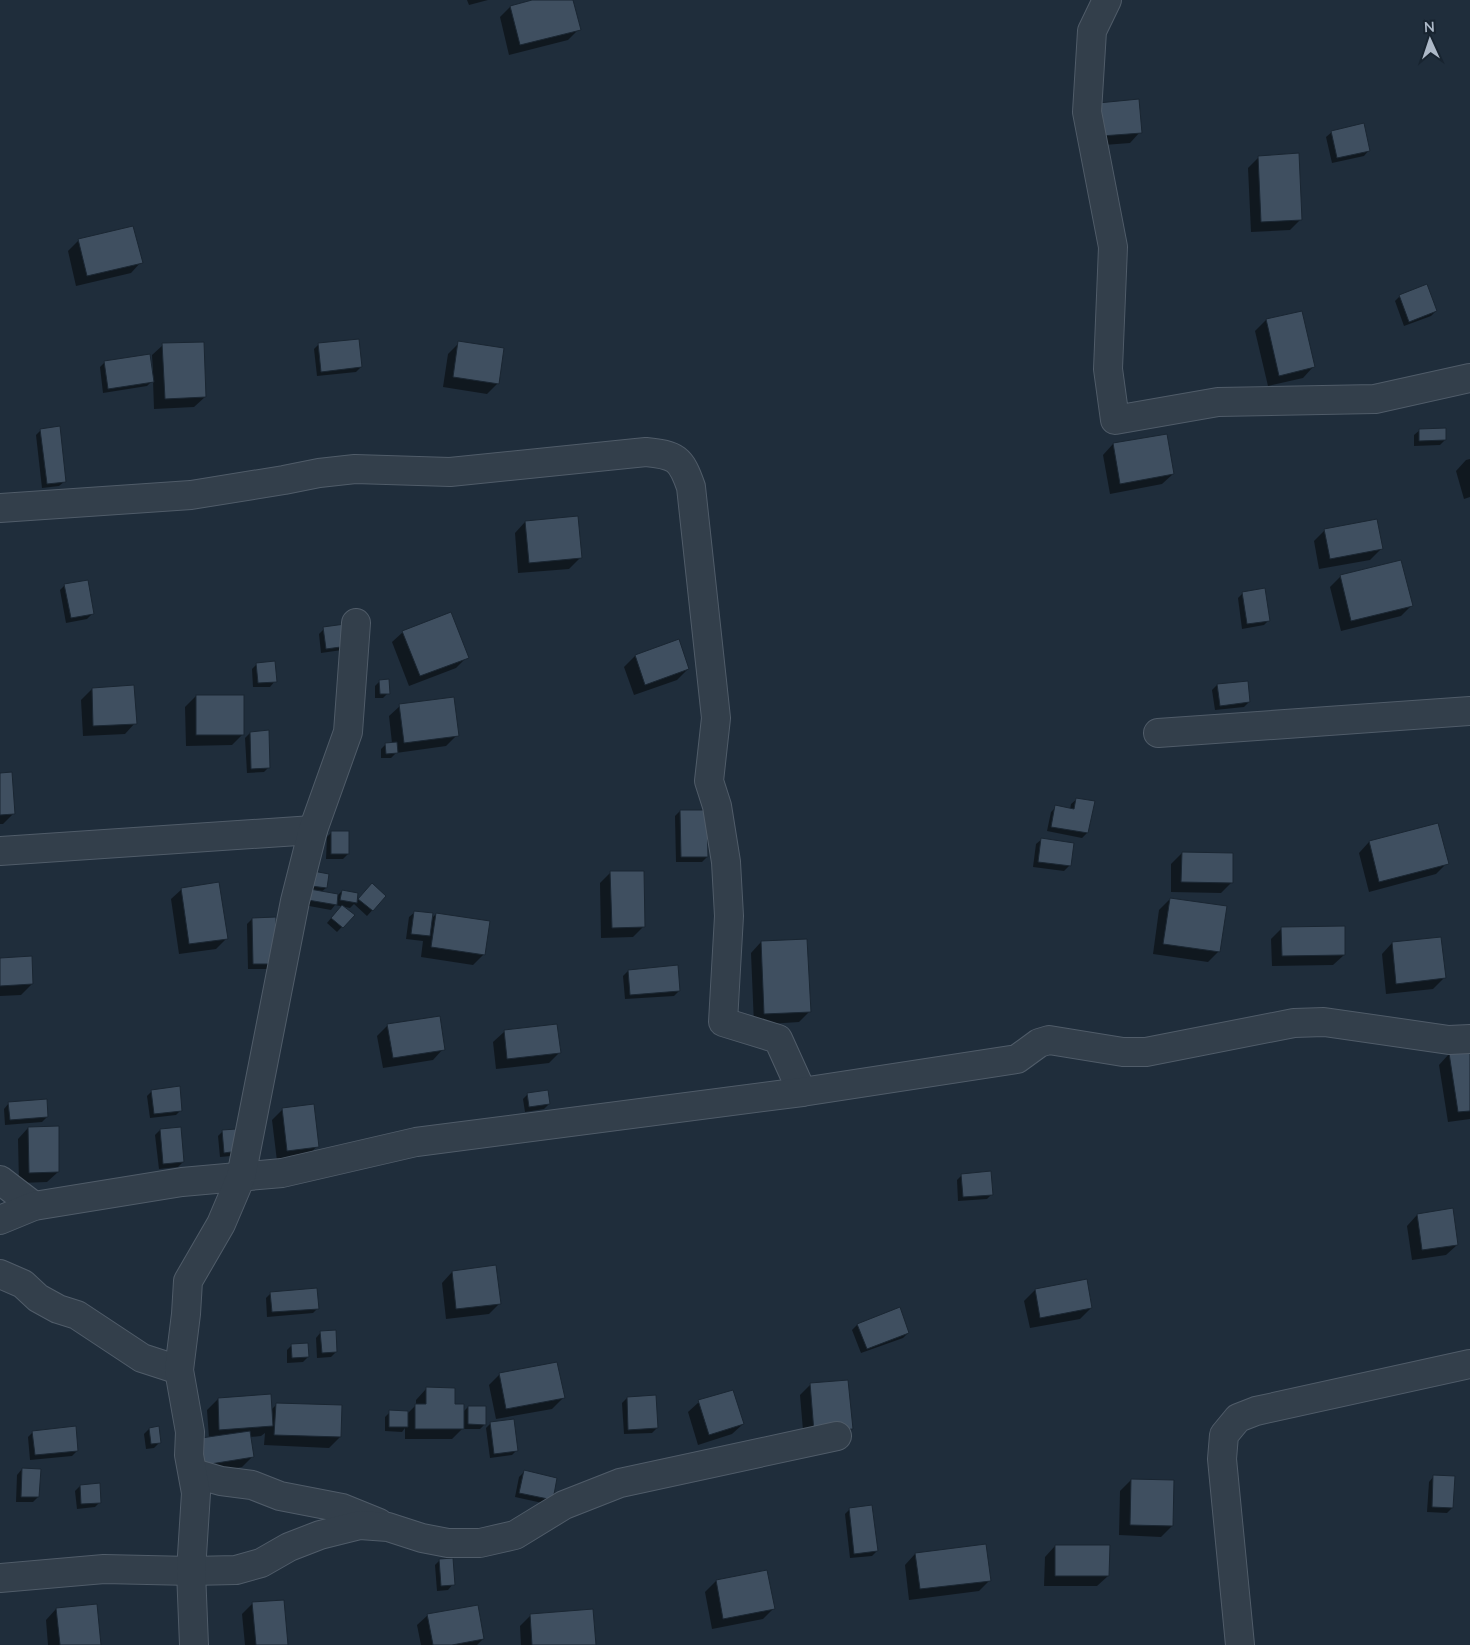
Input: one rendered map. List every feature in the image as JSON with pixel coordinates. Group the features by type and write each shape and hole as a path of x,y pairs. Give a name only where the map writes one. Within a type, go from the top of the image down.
{"street":[{"path":"1107,0 1092,31 1087,112 1113,246 1108,369 1115,420 1218,402 1375,399 1470,378"},
{"path":"0,508 192,495 319,473 355,469 450,472 646,452 669,454 685,468 691,487 713,678 716,718 709,781 717,806 726,862 729,916 723,1022 778,1039 802,1092"},
{"path":"194,1645 191,1571 196,1493 189,1456 190,1432 179,1370 188,1281 220,1224 241,1177 295,901 313,830 348,732 356,623"},
{"path":"1158,733 1470,711"},
{"path":"0,851 313,830"},
{"path":"0,1220 34,1206 182,1182 282,1174 416,1142 802,1092 1017,1059 1039,1043 1050,1040 1122,1052 1146,1052 1294,1023 1324,1022 1449,1040 1470,1039"},
{"path":"0,1180 34,1206"},
{"path":"0,1274 23,1284 38,1298 58,1309 77,1314 142,1358 179,1370"},
{"path":"1240,1645 1222,1459 1224,1435 1238,1418 1256,1411 1470,1364"},
{"path":"192,1473 222,1481 252,1485 280,1496 342,1508 388,1527 422,1538 448,1543 480,1543 515,1535 564,1506 620,1483 838,1436"},
{"path":"0,1578 104,1569 236,1570 261,1563 289,1547 320,1535 360,1525 388,1527"}],"building":[{"path":"532,0 573,0 581,30 520,45 510,6"},
{"path":"1139,99 1142,133 1101,136 1098,103"},
{"path":"1364,123 1370,151 1337,158 1331,131"},
{"path":"1299,153 1302,220 1261,222 1258,156"},
{"path":"133,226 143,263 87,276 78,239"},
{"path":"1427,284 1437,311 1409,322 1399,295"},
{"path":"1302,311 1315,367 1279,376 1266,319"},
{"path":"359,339 362,367 321,372 318,343"},
{"path":"458,341 504,348 499,384 453,377"},
{"path":"204,342 206,397 165,399 162,343"},
{"path":"150,354 154,382 108,389 104,361"},
{"path":"60,426 66,482 47,484 40,429"},
{"path":"1446,428 1446,440 1419,441 1419,429"},
{"path":"1167,434 1174,474 1120,484 1113,443"},
{"path":"578,516 582,558 529,563 525,521"},
{"path":"1377,519 1383,549 1330,559 1324,529"},
{"path":"1401,560 1413,606 1351,621 1340,575"},
{"path":"88,580 94,614 71,618 64,584"},
{"path":"1265,588 1270,621 1247,624 1242,592"},
{"path":"451,612 469,658 420,676 402,631"},
{"path":"345,624 348,646 326,649 323,627"},
{"path":"679,639 689,669 645,685 635,655"},
{"path":"275,661 277,682 258,683 256,663"},
{"path":"389,679 390,694 380,694 379,680"},
{"path":"1248,681 1250,702 1220,706 1217,684"},
{"path":"134,685 137,724 93,726 92,688"},
{"path":"196,695 244,695 244,735 196,735"},
{"path":"454,697 459,736 404,743 399,704"},
{"path":"269,730 270,768 251,769 250,732"},
{"path":"397,742 398,753 386,754 385,743"},
{"path":"12,772 15,814 0,815 0,773"},
{"path":"1076,798 1095,801 1088,833 1051,827 1055,805 1074,809"},
{"path":"680,810 707,810 708,857 681,857"},
{"path":"1438,823 1449,864 1379,882 1369,841"},
{"path":"331,831 349,831 349,854 331,854"},
{"path":"1041,838 1074,843 1071,866 1038,862"},
{"path":"1182,852 1233,853 1233,883 1181,882"},
{"path":"313,871 329,874 327,888 311,886"},
{"path":"610,871 644,871 645,927 612,928"},
{"path":"219,882 228,939 189,944 181,888"},
{"path":"372,883 386,896 373,911 358,899"},
{"path":"304,888 338,894 337,905 302,899"},
{"path":"342,890 358,893 357,903 340,900"},
{"path":"1170,898 1227,906 1220,952 1163,944"},
{"path":"342,905 355,915 343,928 331,918"},
{"path":"414,911 433,913 430,936 411,934"},
{"path":"436,913 490,921 485,955 431,947"},
{"path":"276,917 276,964 253,964 252,918"},
{"path":"1345,926 1345,955 1282,956 1281,927"},
{"path":"1441,937 1446,978 1396,984 1392,942"},
{"path":"807,939 811,1012 764,1014 761,941"},
{"path":"32,956 33,984 0,986 0,958"},
{"path":"678,965 680,991 630,995 628,970"},
{"path":"440,1016 445,1050 393,1058 387,1024"},
{"path":"557,1024 561,1053 507,1059 504,1030"},
{"path":"1470,1049 1470,1111 1458,1112 1449,1053"},
{"path":"180,1086 182,1111 154,1114 151,1090"},
{"path":"548,1090 550,1104 529,1107 527,1093"},
{"path":"47,1099 48,1117 10,1120 8,1102"},
{"path":"314,1104 319,1147 287,1151 282,1108"},
{"path":"59,1126 59,1172 29,1173 28,1127"},
{"path":"181,1127 184,1162 163,1164 160,1129"},
{"path":"236,1129 238,1151 224,1153 222,1130"},
{"path":"991,1171 993,1195 963,1197 961,1174"},
{"path":"1453,1208 1458,1245 1422,1250 1417,1214"},
{"path":"496,1265 501,1304 456,1309 452,1271"},
{"path":"1087,1279 1092,1308 1040,1318 1035,1289"},
{"path":"317,1288 319,1309 272,1312 270,1292"},
{"path":"900,1307 909,1333 867,1349 857,1324"},
{"path":"336,1330 337,1352 322,1353 320,1331"},
{"path":"308,1343 309,1357 292,1358 291,1344"},
{"path":"557,1362 565,1398 506,1409 499,1373"},
{"path":"848,1380 853,1429 814,1432 810,1383"},
{"path":"426,1387 455,1388 455,1404 464,1404 464,1429 415,1429 415,1404 426,1404"},
{"path":"733,1390 744,1424 709,1435 698,1400"},
{"path":"271,1394 273,1426 219,1430 218,1398"},
{"path":"656,1395 658,1428 628,1430 627,1397"},
{"path":"276,1403 342,1405 341,1437 274,1435"},
{"path":"468,1406 486,1406 486,1425 468,1424"},
{"path":"389,1410 408,1411 408,1427 389,1427"},
{"path":"514,1419 518,1451 494,1454 490,1422"},
{"path":"76,1426 78,1451 35,1455 32,1431"},
{"path":"159,1426 161,1443 151,1444 149,1428"},
{"path":"250,1431 254,1457 198,1466 194,1439"},
{"path":"22,1468 41,1469 39,1497 21,1497"},
{"path":"524,1470 557,1478 553,1500 519,1493"},
{"path":"1433,1475 1455,1476 1453,1508 1432,1507"},
{"path":"1131,1479 1174,1480 1173,1526 1130,1525"},
{"path":"100,1483 101,1503 81,1504 80,1485"},
{"path":"872,1505 878,1551 854,1554 849,1508"},
{"path":"986,1544 991,1581 920,1589 915,1553"},
{"path":"1055,1545 1110,1545 1109,1576 1055,1576"},
{"path":"453,1558 455,1585 441,1586 439,1559"},
{"path":"767,1570 775,1609 723,1619 716,1580"},
{"path":"284,1600 288,1645 256,1645 252,1602"},
{"path":"97,1604 101,1645 60,1645 56,1608"},
{"path":"478,1605 484,1639 452,1645 433,1645 427,1614"},
{"path":"593,1609 596,1645 532,1645 530,1614"}]}
